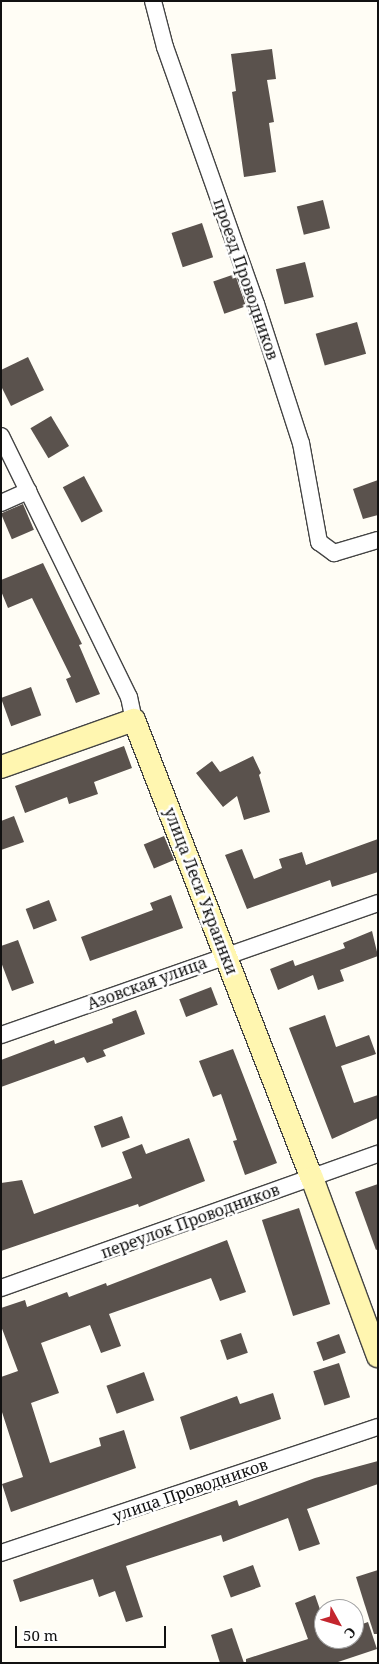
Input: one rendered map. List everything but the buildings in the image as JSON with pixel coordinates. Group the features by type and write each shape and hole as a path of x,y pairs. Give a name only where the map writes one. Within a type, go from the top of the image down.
{"main road":[{"path":"1,767 134,720"},
{"name":"улица Леси Украинки","path":"134,720 312,1178 378,1356"}],"street":[{"name":"проезд Проводников","path":"153,1 165,47 256,304 301,443 319,542 334,553 378,540"},
{"name":"улица Леси Украинки","path":"1,436 129,697 134,720"},
{"path":"1,503 28,491"},
{"name":"Азовская улица","path":"1,1035 226,955 378,904"},
{"name":"переулок Проводников","path":"1,1288 378,1154"},
{"name":"улица Проводников","path":"1,1553 378,1426"}]}
